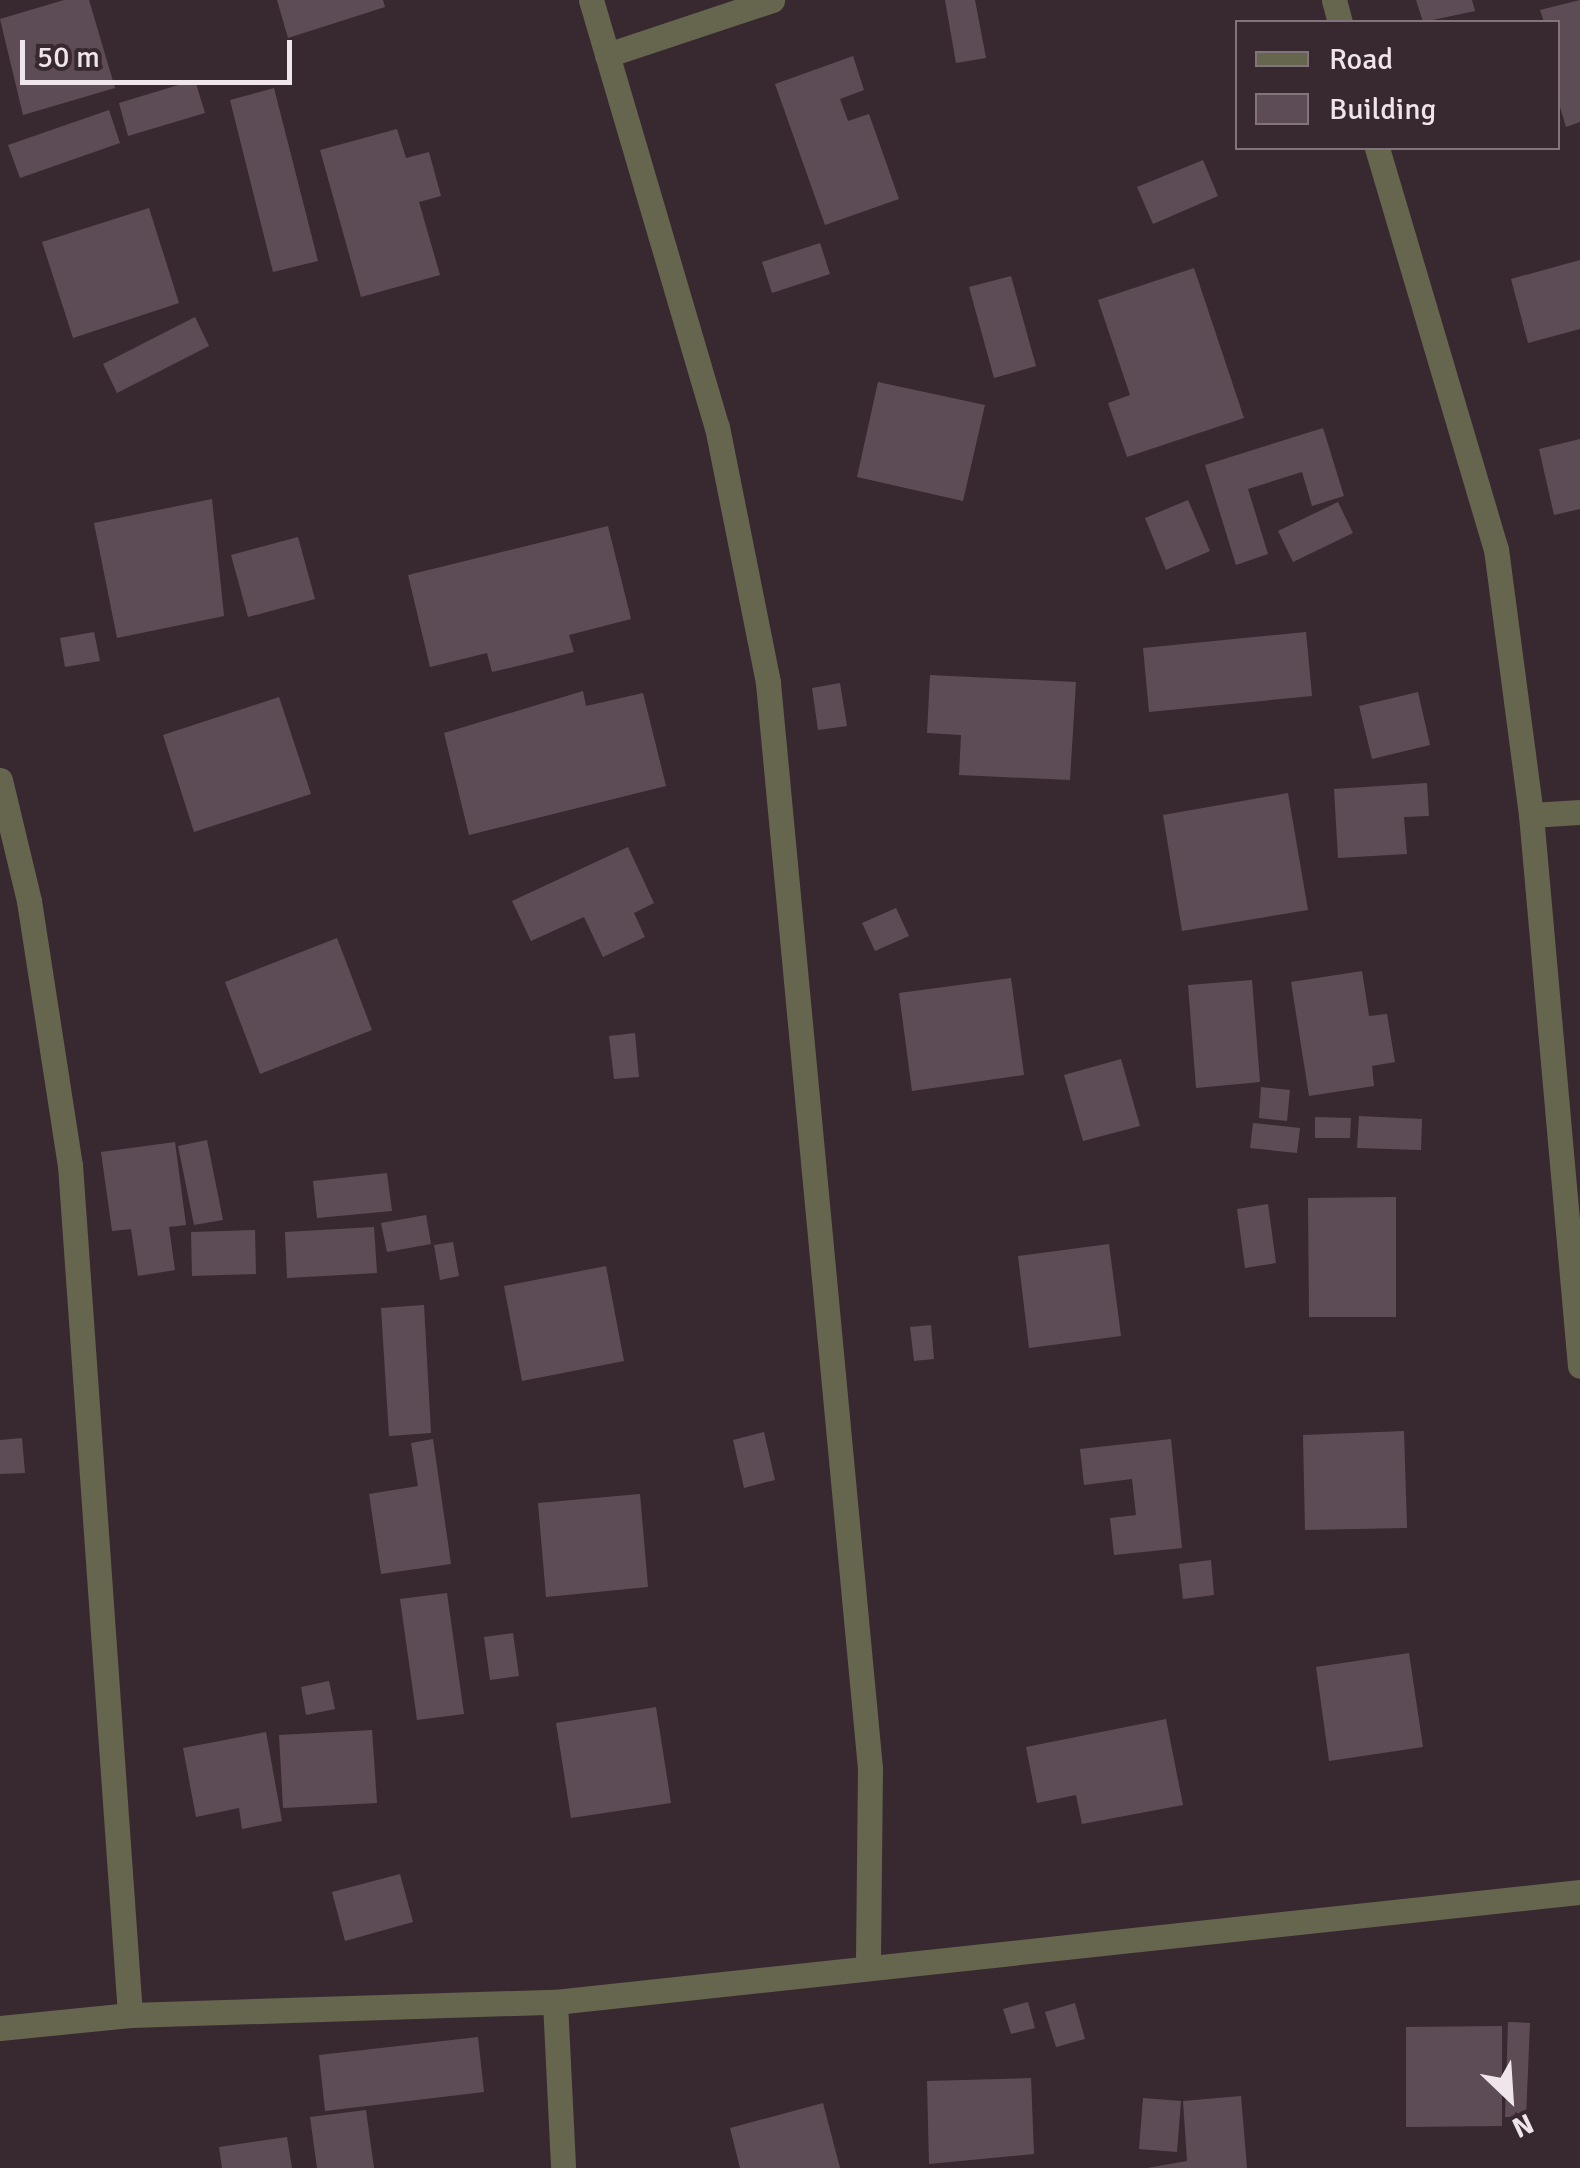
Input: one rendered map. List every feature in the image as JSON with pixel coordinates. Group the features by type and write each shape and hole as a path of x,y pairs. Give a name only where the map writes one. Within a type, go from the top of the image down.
{"street":[{"path":"591,0 717,427 768,683 870,1768 868,1966"},
{"path":"607,55 772,0"},
{"path":"1379,150 1496,549 1531,815 1580,1366"},
{"path":"0,780 29,901 70,1165 130,2015"},
{"path":"1531,815 1580,812"},
{"path":"0,2028 130,2015 555,2002 1580,1892"},
{"path":"555,2002 563,2168"}],"building":[{"path":"64,0 89,0 115,88 23,115 0,19"},
{"path":"277,0 383,0 385,7 288,38"},
{"path":"945,0 975,0 986,58 956,63"},
{"path":"1416,0 1472,0 1475,11 1422,20"},
{"path":"1580,0 1580,122 1566,127 1560,107 1560,20 1543,20 1540,10"},
{"path":"853,56 864,90 840,99 848,121 869,114 899,199 825,225 775,84"},
{"path":"195,80 205,113 128,136 119,103"},
{"path":"274,88 318,261 273,272 230,100"},
{"path":"109,110 120,143 20,178 8,145"},
{"path":"397,129 406,158 429,152 441,196 419,202 440,275 361,297 320,150"},
{"path":"1203,160 1218,196 1153,224 1137,187"},
{"path":"149,208 179,303 73,338 42,242"},
{"path":"820,243 830,274 772,293 762,262"},
{"path":"1580,260 1580,329 1528,343 1511,279"},
{"path":"1194,268 1244,418 1127,457 1108,403 1130,395 1098,300"},
{"path":"1011,276 1036,366 994,378 969,287"},
{"path":"195,317 209,346 117,393 103,364"},
{"path":"878,382 985,405 963,501 857,477"},
{"path":"1323,428 1344,496 1312,506 1302,472 1248,489 1268,554 1236,565 1205,465"},
{"path":"1580,439 1580,509 1554,515 1539,449"},
{"path":"212,499 224,616 117,638 94,523"},
{"path":"1188,500 1210,551 1166,570 1145,518"},
{"path":"1338,502 1353,533 1293,562 1278,531"},
{"path":"608,526 631,619 569,635 574,652 534,662 492,672 487,653 430,667 408,575"},
{"path":"298,537 315,599 248,617 231,555"},
{"path":"94,632 100,661 65,667 60,638"},
{"path":"1306,632 1312,696 1149,712 1143,648"},
{"path":"930,675 1076,682 1070,780 959,775 961,735 927,733"},
{"path":"840,683 847,726 818,730 812,688"},
{"path":"583,691 586,706 643,693 666,786 469,835 444,733"},
{"path":"1418,692 1430,745 1372,759 1359,706"},
{"path":"279,697 311,794 194,832 163,735"},
{"path":"1427,783 1429,816 1404,817 1407,854 1338,858 1334,789"},
{"path":"1288,793 1308,910 1182,931 1163,815"},
{"path":"628,847 654,903 634,913 645,937 603,957 584,917 531,941 512,901"},
{"path":"896,908 909,936 875,951 862,923"},
{"path":"337,938 372,1030 260,1074 225,982"},
{"path":"1362,971 1369,1016 1387,1014 1395,1062 1372,1066 1374,1086 1309,1096 1291,982"},
{"path":"1011,978 1024,1075 912,1091 899,993"},
{"path":"1252,980 1260,1082 1196,1088 1188,985"},
{"path":"635,1033 639,1077 614,1079 609,1036"},
{"path":"1121,1059 1140,1126 1083,1141 1064,1075"},
{"path":"1261,1087 1290,1090 1287,1121 1259,1118"},
{"path":"1359,1116 1422,1119 1421,1150 1357,1148"},
{"path":"1315,1117 1351,1118 1350,1138 1315,1138"},
{"path":"1253,1123 1300,1128 1297,1153 1250,1148"},
{"path":"207,1140 223,1220 194,1225 178,1146"},
{"path":"175,1142 186,1225 169,1227 175,1270 138,1276 131,1229 112,1231 101,1152"},
{"path":"387,1173 392,1211 317,1218 313,1181"},
{"path":"1396,1197 1396,1317 1309,1317 1308,1198"},
{"path":"1268,1204 1276,1263 1245,1268 1237,1209"},
{"path":"426,1215 431,1244 387,1252 381,1223"},
{"path":"374,1227 377,1273 287,1278 285,1232"},
{"path":"255,1230 256,1274 192,1276 191,1232"},
{"path":"453,1242 459,1276 440,1280 434,1245"},
{"path":"1109,1244 1121,1336 1029,1348 1018,1256"},
{"path":"606,1266 624,1361 522,1381 504,1286"},
{"path":"424,1305 431,1433 389,1436 381,1308"},
{"path":"931,1325 934,1359 914,1361 910,1327"},
{"path":"1404,1431 1407,1528 1305,1530 1303,1435"},
{"path":"764,1432 775,1480 744,1488 733,1440"},
{"path":"22,1438 25,1473 0,1474 0,1440"},
{"path":"433,1439 451,1564 381,1574 369,1494 418,1486 411,1443"},
{"path":"1171,1439 1182,1548 1114,1555 1110,1518 1136,1515 1132,1479 1084,1485 1080,1449"},
{"path":"640,1494 648,1587 546,1597 538,1503"},
{"path":"1211,1560 1214,1595 1183,1599 1179,1564"},
{"path":"447,1593 464,1714 417,1720 400,1599"},
{"path":"513,1633 519,1676 490,1680 484,1637"},
{"path":"1409,1653 1423,1747 1329,1761 1316,1667"},
{"path":"329,1681 335,1709 306,1715 301,1687"},
{"path":"656,1707 671,1803 571,1818 556,1723"},
{"path":"1166,1719 1183,1805 1082,1824 1076,1795 1037,1803 1026,1747"},
{"path":"372,1730 377,1803 283,1808 279,1735"},
{"path":"266,1732 282,1821 242,1829 239,1808 196,1817 183,1748"},
{"path":"400,1874 413,1922 345,1941 332,1892"},
{"path":"1028,2002 1035,2028 1011,2034 1003,2009"},
{"path":"1075,2003 1085,2039 1056,2047 1045,2012"},
{"path":"1508,2022 1530,2023 1526,2118 1505,2117"},
{"path":"1502,2026 1502,2126 1406,2127 1406,2027"},
{"path":"478,2037 484,2092 325,2111 319,2055"},
{"path":"1031,2078 1034,2154 929,2164 927,2081"},
{"path":"1241,2096 1247,2168 1147,2168 1187,2161 1183,2101"},
{"path":"1143,2098 1181,2101 1177,2152 1139,2149"},
{"path":"823,2103 840,2168 740,2168 730,2128"},
{"path":"366,2110 374,2168 317,2168 310,2117"},
{"path":"287,2137 292,2168 222,2168 219,2147"}]}
